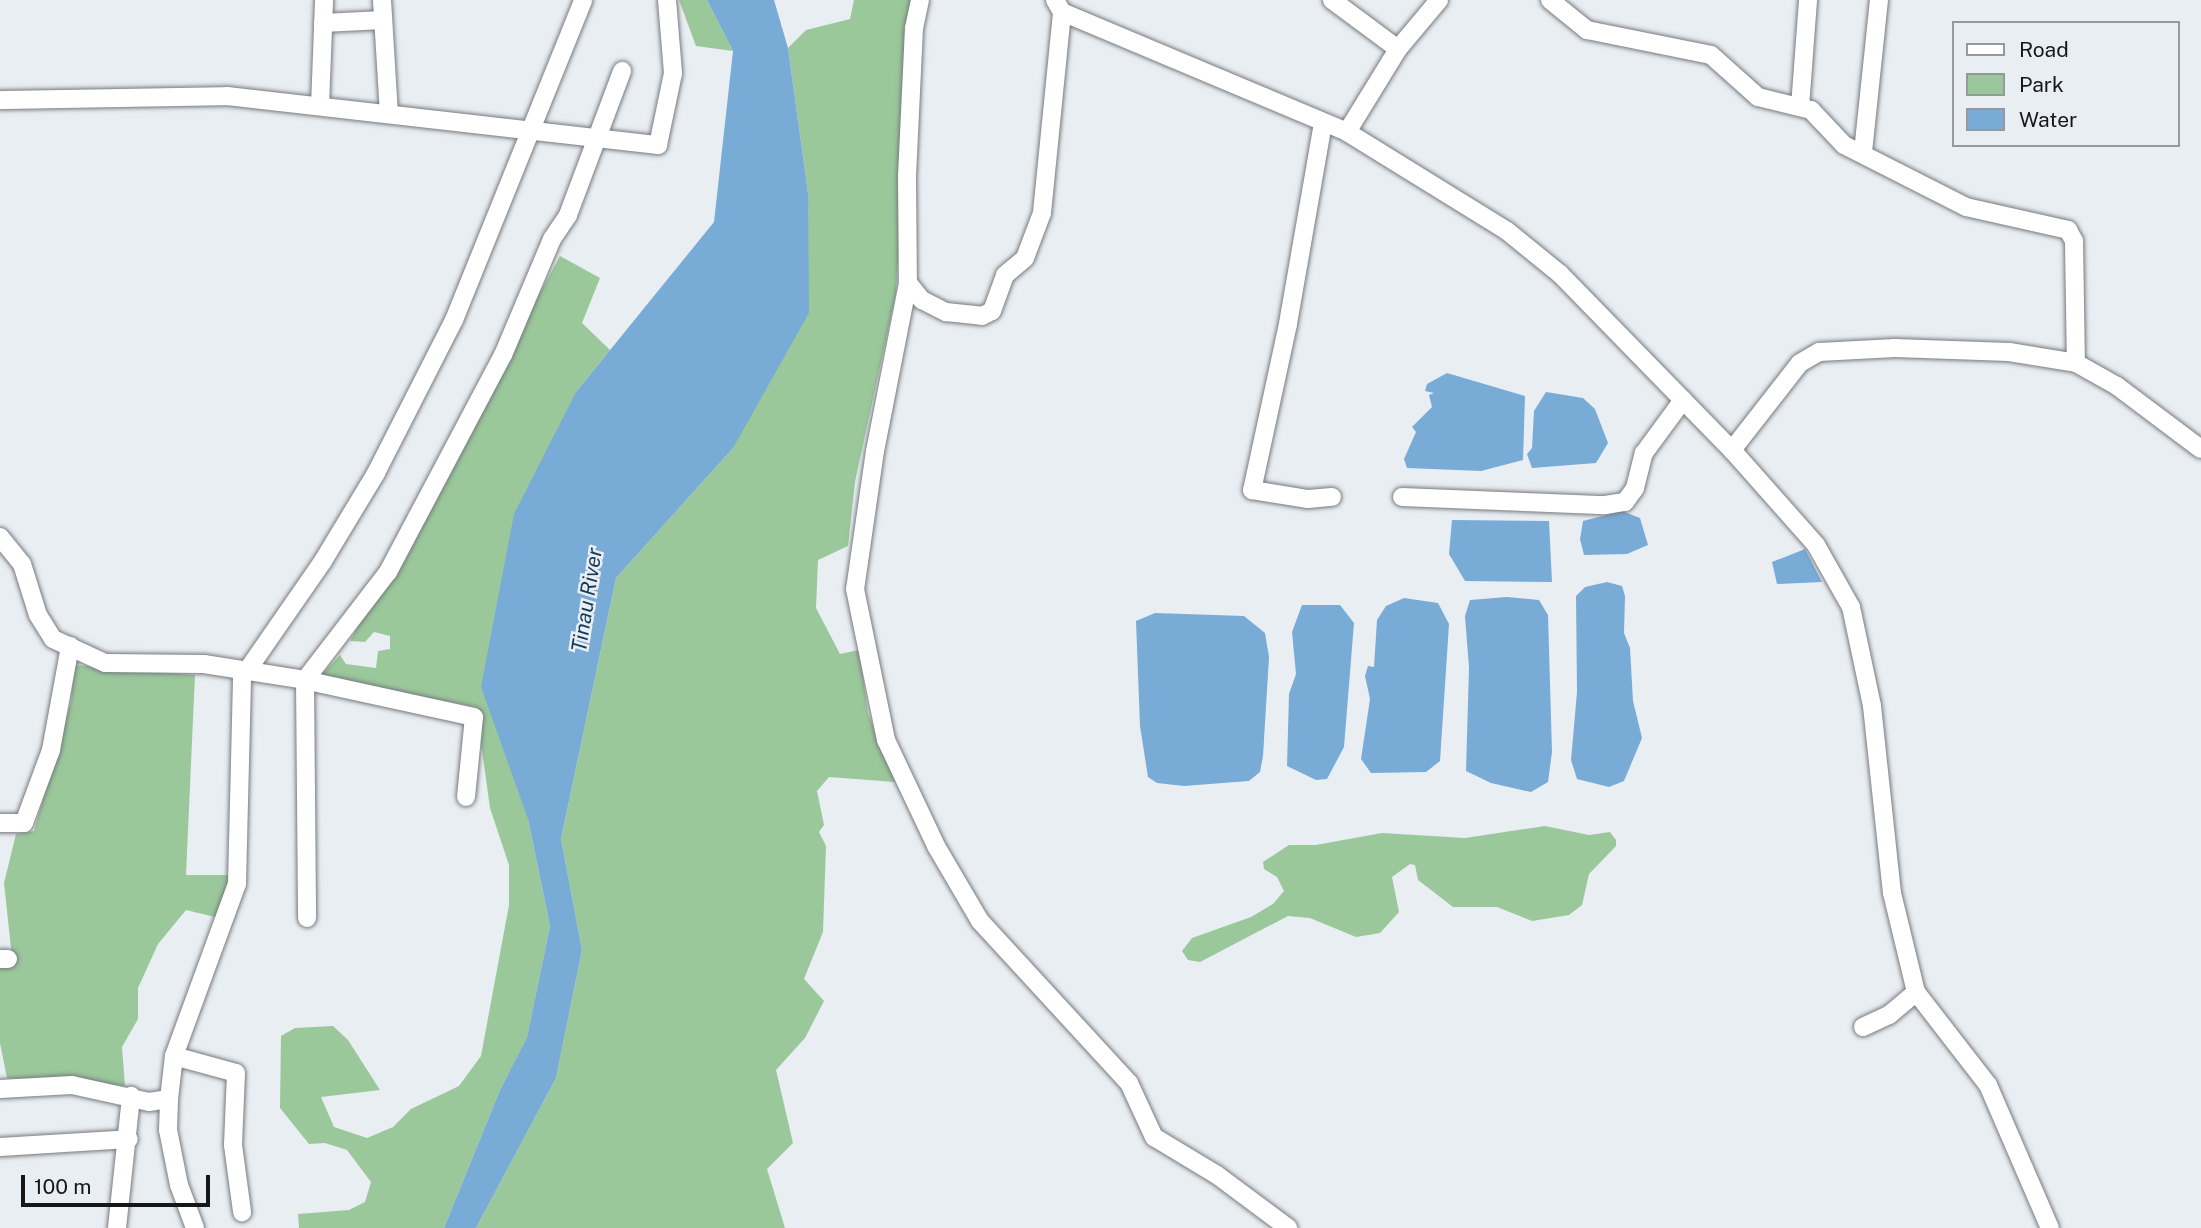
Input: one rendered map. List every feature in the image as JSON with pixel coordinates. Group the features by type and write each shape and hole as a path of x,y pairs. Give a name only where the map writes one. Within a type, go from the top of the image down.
{"street":[{"path":"320,106 324,0"},
{"path":"382,0 388,113"},
{"path":"195,1228 180,1185 168,1130 169,1099 174,1056 237,884 242,678 323,561 376,473 454,320 583,0"},
{"path":"0,100 227,96 388,113 531,133 600,136 658,145 673,73 667,0"},
{"path":"920,0 914,28 909,136 908,283 875,451 855,589 886,740 936,846 980,921 1129,1083 1154,1137 1217,1175 1288,1228"},
{"path":"1332,0 1398,49"},
{"path":"1347,132 1398,49 1438,0"},
{"path":"1550,0 1577,26 1704,52 1758,97 1800,107 1819,115 1844,145 1863,152 1966,207 2073,234 2076,363"},
{"path":"1800,107 1808,0"},
{"path":"1863,152 1879,0"},
{"path":"908,283 922,300 946,312 982,316 992,311 1005,275 1026,258 1042,213 1058,6 1347,132 1507,231 1559,274 1732,450 1815,545 1851,607 1872,706 1892,893 1916,992 1988,1085 2050,1228"},
{"path":"323,23 383,20"},
{"path":"307,918 305,680 388,572 503,355 600,136 622,71"},
{"path":"1323,123 1288,324 1252,490 1308,499 1332,497"},
{"path":"1732,450 1800,363 1819,352 1960,348 2076,363 2197,438"},
{"path":"1402,497 1605,505 1625,502 1635,488 1644,453 1683,400"},
{"path":"0,537 22,564 44,626 53,639 105,663 204,664 246,670 305,680 474,717 466,797"},
{"path":"0,823 24,823 51,750 70,646"},
{"path":"1863,1027 1889,1015 1916,992"},
{"path":"174,1056 236,1073 234,1155 242,1212"},
{"path":"0,1089 72,1085 149,1102 169,1099"},
{"path":"117,1228 129,1139 131,1096"},
{"path":"0,1147 129,1139"}],"green space":[{"path":"679,0 707,0 733,51 696,46"},
{"path":"854,0 914,0 896,293 855,482 848,546 818,560 816,608 840,654 859,650 868,713 895,782 829,777 817,791 824,825 819,832 826,846 823,932 804,979 824,1001 805,1038 776,1070 793,1143 767,1169 785,1228 476,1228 556,1078 582,950 561,839 616,578 733,448 808,193 788,48 806,30 850,19"},
{"path":"560,256 600,278 582,323 610,350 576,392 528,819 550,926 527,1039 500,1090 444,1228 299,1228 298,1214 349,1210 365,1202 371,1182 347,1150 325,1143 309,1144 280,1108 281,1036 295,1028 333,1026 348,1040 380,1090 321,1097 334,1127 367,1138 393,1127 411,1109 459,1086 481,1056 509,905 509,865 490,808 476,707 320,677 340,655 346,664 376,668 378,651 390,649 390,636 374,632 365,642 350,641"},
{"path":"74,665 195,675 186,875 234,875 219,918 186,910 158,944 138,988 138,1019 122,1047 125,1086 7,1078 0,1043 0,968 13,967 4,883 16,834 34,831 71,702"},
{"path":"1545,826 1589,835 1610,832 1616,840 1616,846 1589,874 1582,905 1569,915 1532,921 1497,907 1453,907 1418,880 1415,865 1410,864 1392,877 1399,912 1380,933 1356,937 1310,918 1288,916 1200,962 1188,960 1182,951 1192,938 1251,917 1273,904 1284,891 1277,877 1264,869 1263,862 1289,845 1316,845 1382,833 1465,838"}],"water":[{"name":"Tinau River","path":"707,0 774,0 788,48 808,193 809,313 733,448 616,578 561,839 582,950 556,1078 476,1228 444,1228 500,1090 527,1038 550,926 528,819 481,687 514,514 576,392 714,222 733,51"},
{"path":"1447,373 1525,396 1523,460 1481,471 1407,468 1404,459 1416,432 1412,427 1432,407 1429,395 1434,393 1425,391 1427,384"},
{"path":"1546,392 1583,398 1595,409 1608,443 1596,463 1532,468 1527,454 1532,448 1534,411"},
{"path":"1622,511 1640,518 1648,545 1627,554 1584,555 1580,539 1583,521"},
{"path":"1452,520 1549,521 1552,582 1465,581 1449,554"},
{"path":"1805,549 1822,582 1777,584 1772,562"},
{"path":"1607,582 1622,586 1625,596 1624,633 1630,648 1633,701 1642,738 1624,781 1609,787 1577,779 1571,760 1577,692 1576,596 1585,587"},
{"path":"1507,597 1539,600 1548,615 1552,752 1548,782 1531,792 1491,783 1466,771 1469,668 1465,616 1470,600"},
{"path":"1404,598 1438,603 1449,624 1440,761 1426,772 1371,773 1361,759 1370,699 1365,676 1368,666 1374,667 1377,620 1386,606"},
{"path":"1302,605 1340,605 1354,623 1344,747 1327,779 1316,780 1287,766 1289,694 1296,674 1292,632"},
{"path":"1155,613 1244,616 1265,633 1269,657 1263,756 1260,772 1249,781 1184,786 1157,783 1148,777 1140,726 1136,621"}]}
